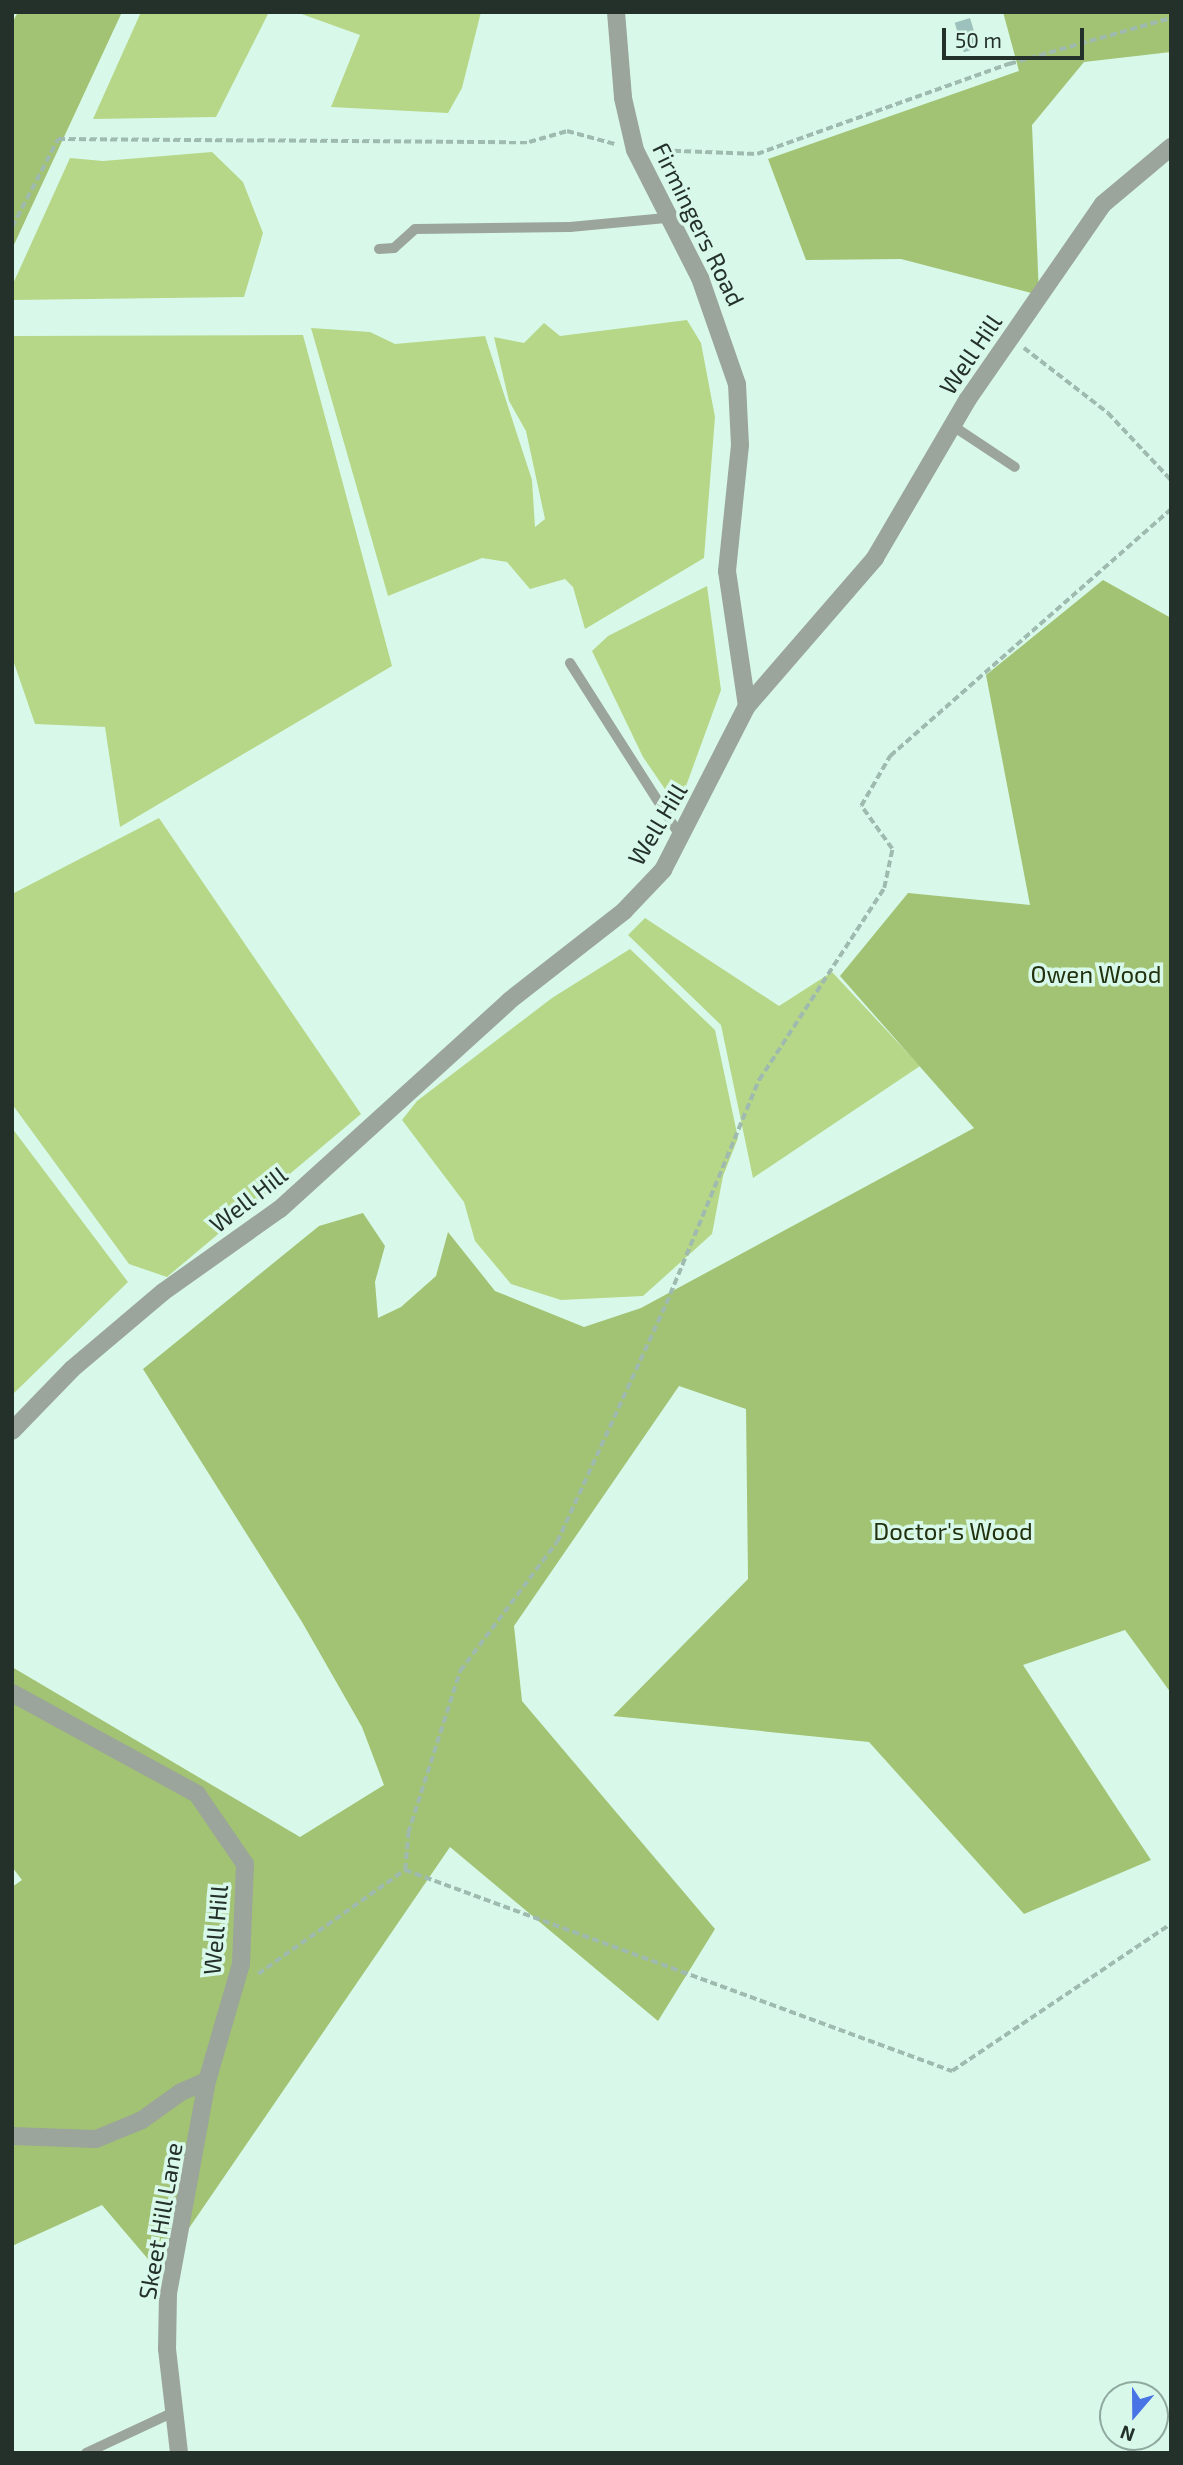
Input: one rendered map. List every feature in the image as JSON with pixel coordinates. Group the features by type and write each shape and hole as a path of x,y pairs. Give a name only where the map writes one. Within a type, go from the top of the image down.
{"street":[{"name":"Firmingers Road","path":"616,12 622,98 635,150 666,218 700,278 737,383 740,445 727,571 747,706"},
{"name":"Well Hill","path":"12,1431 72,1369 163,1292 280,1209 509,1001 624,911 663,870 747,706 875,558 953,426 1102,204 1171,147"},
{"name":"Well Hill","path":"12,1693 197,1794 245,1864 241,1964 207,2081"},
{"path":"12,2136 96,2139 142,2120 181,2092 207,2081"},
{"name":"Skeet Hill Lane","path":"179,2453 166,2349 168,2293 201,2136 207,2081"}],"lane":[{"path":"379,248 394,248 415,229 570,227 666,218"},
{"path":"953,426 1015,467"},
{"path":"570,663 681,837"},
{"path":"86,2453 174,2412"}],"path":[{"path":"12,227 58,139 529,142 567,131 635,150 757,154 1009,64 1171,18"},
{"path":"1011,338 1108,413 1171,480"},
{"path":"405,1870 408,1833 460,1671 557,1542 668,1299 760,1080 884,888 892,849 861,806 890,756 1171,509"},
{"path":"405,1870 952,2071 1171,1924"},
{"path":"233,1992 405,1870"}],"green space":[{"path":"18,12 122,12 12,249 12,23"},
{"path":"141,12 269,12 216,117 93,119"},
{"path":"296,12 481,12 462,88 448,113 331,107 360,35"},
{"path":"1003,12 1171,12 1171,52 1084,62 1032,125 1039,295 901,259 806,260 768,159 1019,71"},
{"path":"212,152 243,182 263,233 244,297 12,300 12,286 70,158 103,161"},
{"path":"687,320 701,343 715,417 704,558 585,629 573,587 565,579 530,589 507,562 482,558 388,596 311,328 370,332 395,344 485,336 532,480 535,527 545,519 526,431 509,401 494,337 524,343 544,323 560,336"},
{"path":"303,335 392,666 120,827 105,727 35,724 12,657 12,336"},
{"path":"1103,580 1171,618 1171,1693 1125,1630 1023,1665 1151,1860 1024,1914 869,1742 613,1716 748,1579 746,1409 679,1386 514,1626 522,1701 715,1929 658,2021 450,1847 159,2272 102,2205 12,2246 12,1887 22,1880 12,1867 12,1667 300,1837 384,1785 362,1727 302,1622 143,1369 319,1226 363,1213 385,1246 375,1282 378,1318 401,1307 436,1276 448,1232 495,1291 584,1327 641,1308 974,1128 840,976 908,893 1030,905 986,675"},
{"path":"707,586 721,690 678,808 643,757 592,651 608,636"},
{"path":"159,818 361,1114 167,1277 129,1264 12,1104 12,894"},
{"path":"645,918 779,1006 832,972 920,1066 753,1178 721,1025 628,935"},
{"path":"630,949 715,1030 738,1138 723,1176 712,1234 643,1296 561,1300 511,1284 475,1241 464,1202 402,1120 417,1101 552,998"},
{"path":"12,1128 128,1282 12,1395"}],"building":[{"path":"970,18 979,48 964,52 955,23"}],"park label":[{"name":"Owen Wood","path":"1096,974"},
{"name":"Doctor's Wood","path":"953,1531"}]}
